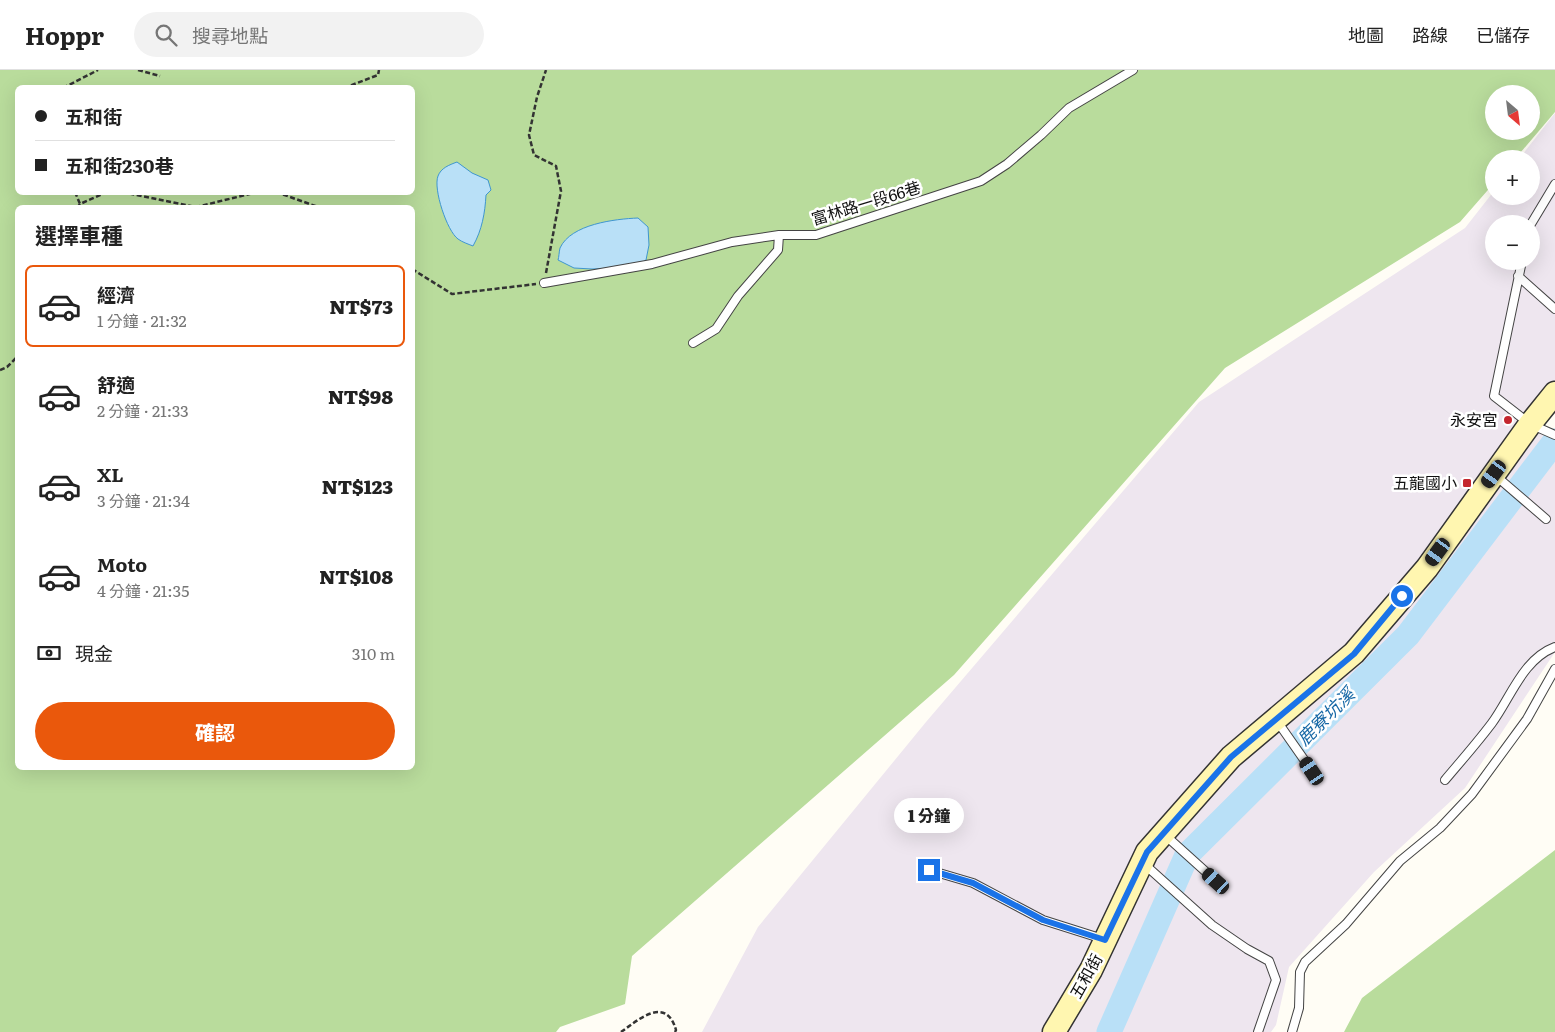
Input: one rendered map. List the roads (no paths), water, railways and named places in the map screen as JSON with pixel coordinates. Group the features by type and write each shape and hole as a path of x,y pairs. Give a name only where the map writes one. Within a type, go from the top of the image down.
{"street":[{"name":"五和街","path":"1054,1032 1091,970 1147,852 1231,757 1354,654 1426,568 1530,424 1555,393"}],"lane":[{"name":"富林路一段66巷","path":"544,283 652,264 732,242 779,235 816,235 981,181 1007,164 1069,108 1133,70"},
{"path":"1536,215 1555,184"},
{"path":"693,343 716,329 738,296 778,250 779,235"},
{"path":"1520,270 1494,396 1530,424 1555,435"},
{"path":"1518,276 1555,309"},
{"path":"1494,474 1546,519"},
{"path":"1445,780 1492,723 1528,666 1543,652 1555,647"},
{"path":"1292,1032 1299,1008 1300,972 1305,962 1346,924 1400,861 1440,828 1472,794 1527,719 1555,669"},
{"path":"1276,719 1312,771"},
{"path":"1164,834 1216,881"},
{"path":"1143,863 1212,924 1269,961 1276,980 1258,1032"},
{"path":"929,870 973,883 1043,920 1105,940"}],"water":[{"path":"457,162 472,173 488,180 491,190 486,195 483,221 473,246 454,235 442,209 437,190 439,173"},
{"path":"638,218 648,227 649,245 646,260 633,268 574,268 558,260 560,248 566,240 583,228 594,224"}],"waterway":[{"name":"鹿寮坑溪","path":"1109,1032 1187,855 1408,635 1555,441"}],"place":[{"name":"永安宮","path":"1508,420"},
{"name":"五龍國小","path":"1467,483"}]}
